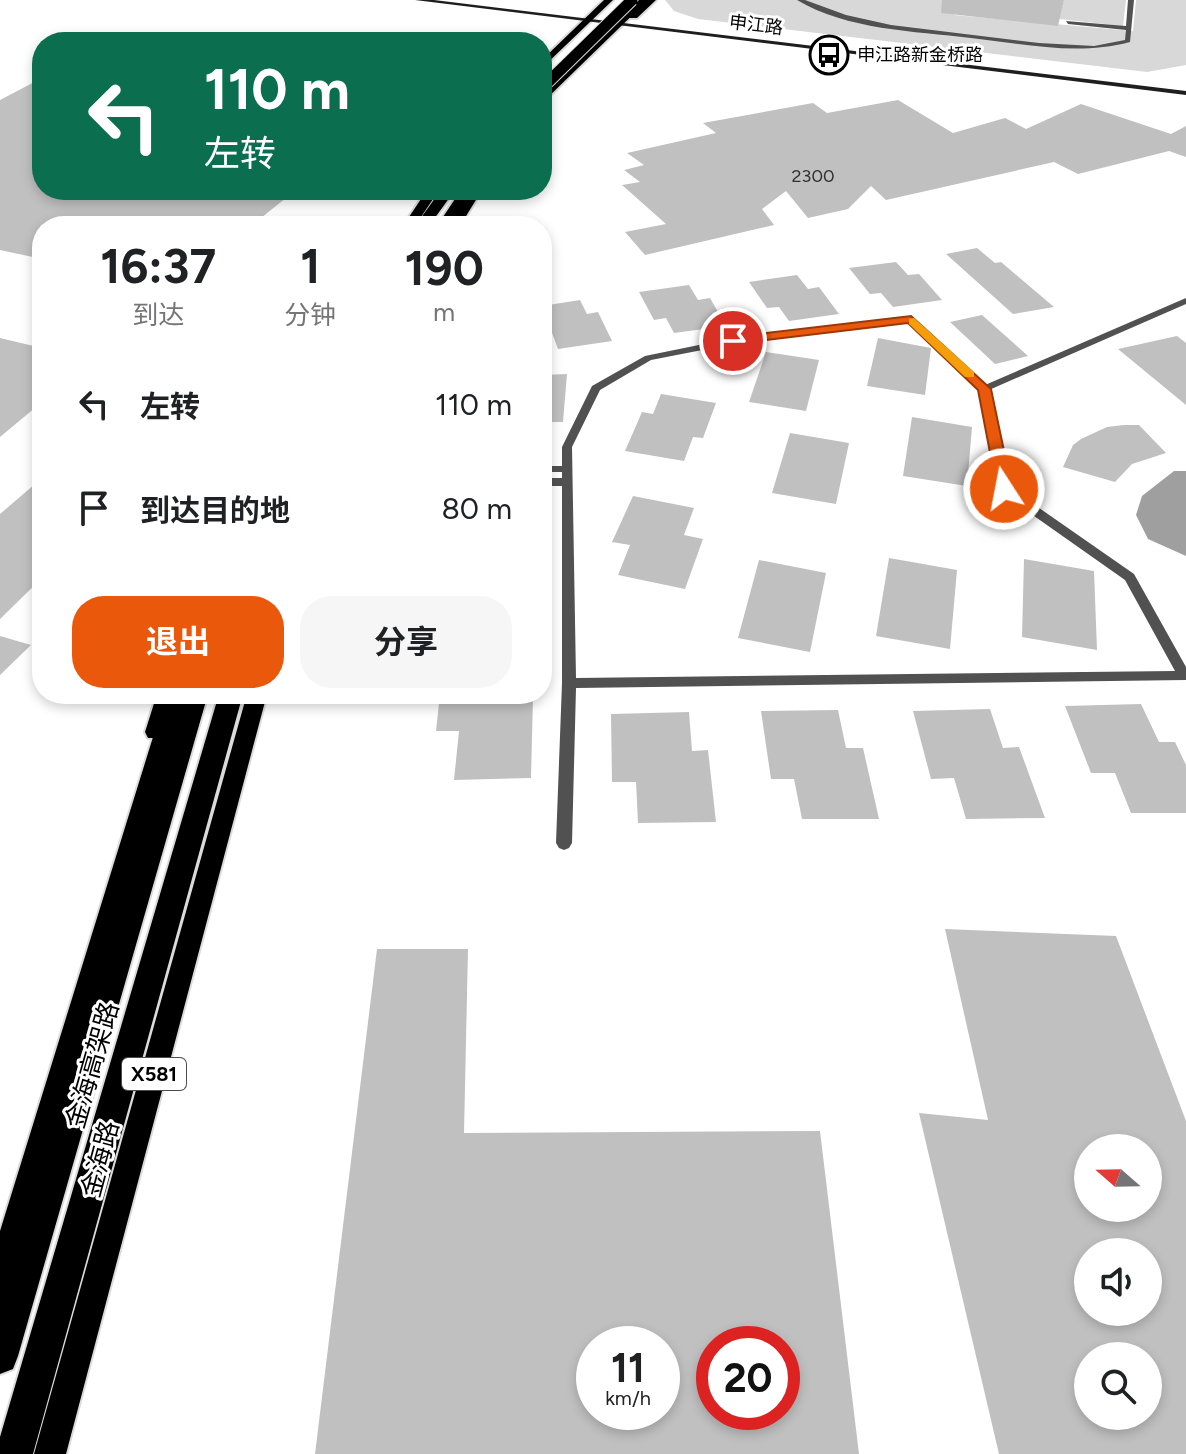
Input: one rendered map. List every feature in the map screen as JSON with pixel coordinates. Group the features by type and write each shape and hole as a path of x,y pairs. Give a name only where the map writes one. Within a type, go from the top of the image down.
{"highway":[{"path":"552,62 617,0"},
{"path":"552,78 632,0"},
{"path":"630,16 651,0"},
{"path":"0,1287 175,704"},
{"name":"金海高架路","path":"0,1356 193,704"},
{"name":"金海高架路","path":"14,1454 228,704"}],"main road":[{"name":"申江路","path":"418,0 1186,93"},
{"name":"申江路","path":"494,0 1186,85"},
{"path":"552,55 609,0"},
{"path":"552,90 644,0"},
{"path":"0,1236 164,704"},
{"name":"金海路","path":"50,1454 254,704"}],"lane":[{"path":"800,0 838,15 884,25 1059,46 1116,45 1128,41 1131,0"},
{"path":"1068,22 1128,28"},
{"path":"984,389 1186,301"},
{"path":"564,843 569,683 567,447 596,388 648,358 733,341 911,319 984,389 1004,489 1130,577 1184,676 569,683"},
{"path":"552,472 567,476"},
{"path":"552,480 567,476"}],"shaded area":[{"path":"665,0 960,0 954,15 1133,31 1136,0 1186,0 1186,65 1147,72 698,19 674,11"},
{"path":"1064,0 1126,0 1123,26 1059,19"},
{"path":"1174,471 1186,471 1186,556 1148,539 1136,515 1142,496"}],"building":[{"path":"942,0 1064,0 1058,26 941,13"},
{"path":"32,83 32,200 284,200 264,216 32,216 32,257 0,250 0,100"},
{"path":"898,100 953,133 1005,118 1026,129 1081,104 1171,134 1186,126 1186,157 1169,151 1078,174 1054,162 886,200 871,186 848,209 808,218 786,191 762,209 774,225 645,255 625,232 666,224 622,185 640,182 624,170 644,165 627,153 716,133 703,123 813,103 827,113"},
{"path":"977,248 995,263 1001,262 1054,307 1013,314 946,254"},
{"path":"896,262 908,275 919,274 942,300 893,307 881,293 870,294 849,268"},
{"path":"797,275 808,289 819,287 839,314 789,321 779,307 767,308 749,282"},
{"path":"689,285 698,300 710,298 726,326 674,333 666,318 654,320 639,292"},
{"path":"580,300 587,314 598,312 612,341 558,349 552,333 552,304"},
{"path":"982,315 1028,356 995,364 950,322"},
{"path":"1177,336 1186,343 1186,405 1118,349"},
{"path":"0,338 32,346 32,410 0,437"},
{"path":"878,338 931,348 925,395 867,386"},
{"path":"766,352 819,360 806,411 749,402"},
{"path":"567,374 563,422 552,422 552,375"},
{"path":"661,394 716,403 703,438 693,437 684,461 625,451 642,412 653,414"},
{"path":"912,417 972,427 967,486 903,476"},
{"path":"1139,425 1166,453 1132,464 1115,482 1063,467 1073,445 1081,439 1107,427"},
{"path":"790,433 849,443 836,504 772,493"},
{"path":"32,487 32,588 0,619 0,514"},
{"path":"633,496 694,508 684,535 703,539 685,589 618,575 630,545 612,542"},
{"path":"889,558 957,570 950,649 876,636"},
{"path":"1024,559 1094,571 1097,650 1022,637"},
{"path":"759,560 826,573 810,652 738,638"},
{"path":"0,636 31,645 0,675"},
{"path":"439,704 533,704 531,778 454,780 459,731 436,731"},
{"path":"1141,704 1159,742 1175,742 1186,765 1186,813 1131,813 1115,773 1091,773 1065,706"},
{"path":"990,709 1003,748 1019,747 1045,818 966,819 954,778 931,779 913,711"},
{"path":"838,710 846,748 863,748 879,819 802,819 794,779 771,779 761,711"},
{"path":"689,712 692,751 708,750 716,822 638,823 636,782 612,782 611,714"},
{"path":"945,929 1116,936 1186,1121 1186,1454 999,1454 919,1113 988,1120"},
{"path":"377,949 468,949 464,1133 820,1131 859,1454 315,1454"}],"slow traffic":[{"path":"914,322 969,375"}],"place":[{"name":"申江路新金桥路","path":"829,55"}],"route":[{"path":"733,341 911,319 984,389 1004,489"}]}
